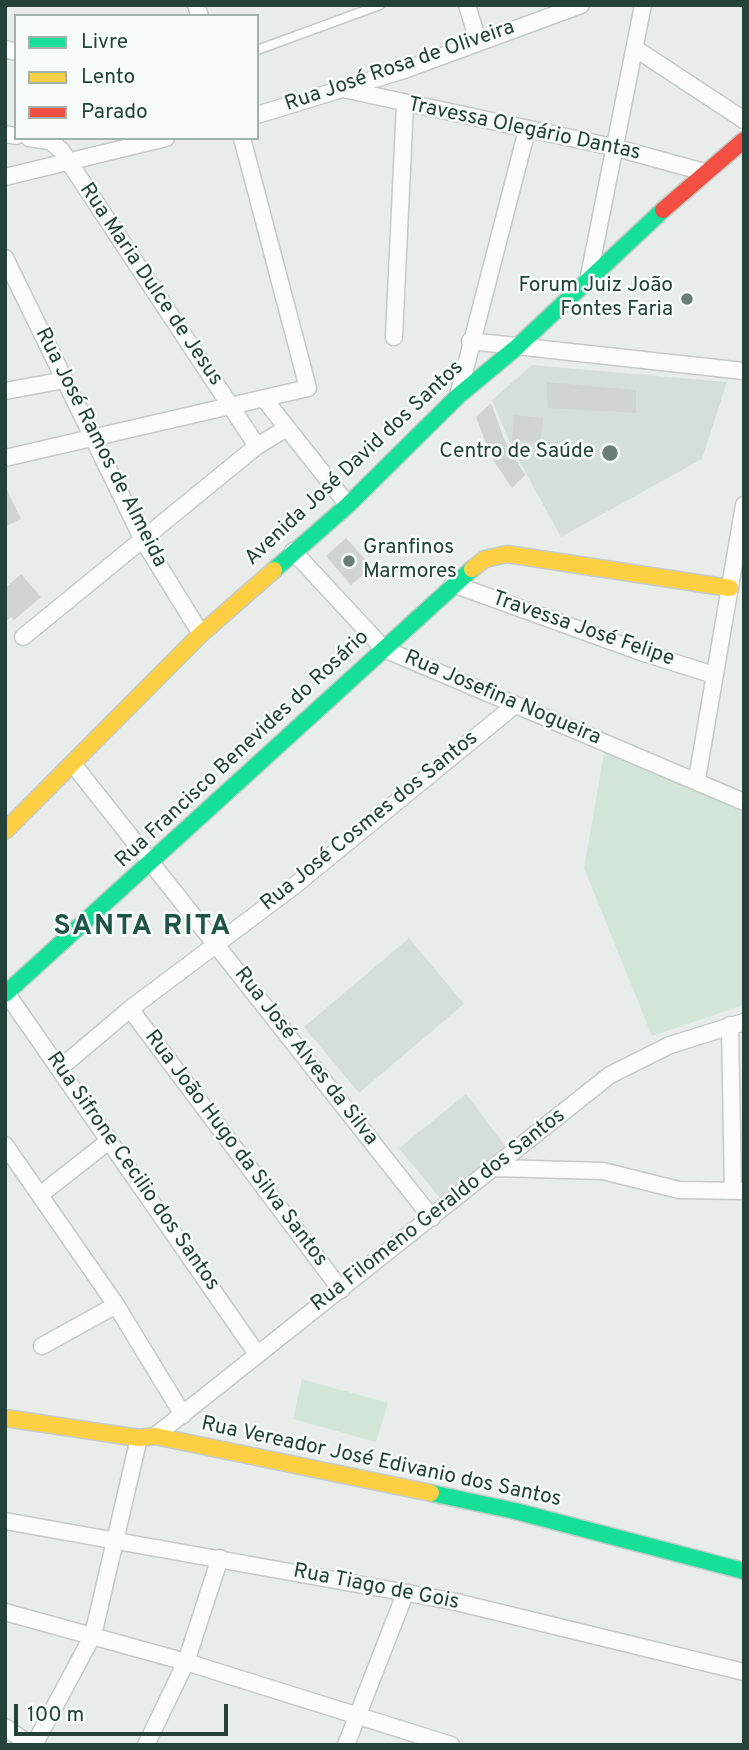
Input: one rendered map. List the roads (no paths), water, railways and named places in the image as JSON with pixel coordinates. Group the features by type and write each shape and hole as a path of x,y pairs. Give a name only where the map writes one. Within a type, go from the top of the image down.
{"street":[{"path":"467,5 478,40"},
{"name":"Rua José Rosa de Oliveira","path":"259,114 404,70 478,40 582,5"},
{"path":"589,281 613,147 636,49 643,5"},
{"path":"636,49 744,120"},
{"name":"Travessa Olegário Dantas","path":"343,89 613,147 704,172"},
{"path":"394,337 405,104"},
{"path":"458,396 470,341 527,130"},
{"name":"Rua Maria Dulce de Jesus","path":"43,140 50,141 61,150 257,446"},
{"path":"5,177 158,140"},
{"path":"5,458 232,408 308,388 243,140"},
{"name":"Avenida José David dos Santos","path":"5,831 201,634 348,505 458,396 517,347 704,172 744,140"},
{"name":"Rua José Ramos de Almeida","path":"5,258 11,284 65,380 143,540 201,634"},
{"path":"470,341 744,371"},
{"path":"5,391 65,380"},
{"path":"265,400 348,505"},
{"path":"23,637 257,446 287,428"},
{"path":"697,779 744,505"},
{"name":"Rua Josefina Nogueira","path":"293,551 384,649 697,779 744,802"},
{"name":"Rua Francisco Benevides do Rosário","path":"6,993 152,863 453,584 485,559 518,556 730,588"},
{"name":"Travessa José Felipe","path":"453,584 641,652 714,675"},
{"name":"Rua José Cosmes dos Santos","path":"60,1068 130,1009 217,946 515,705"},
{"name":"Rua José Alves da Silva","path":"73,764 432,1218"},
{"name":"Rua Sifrone Cecilio dos Santos","path":"6,993 257,1354"},
{"name":"Rua João Hugo da Silva Santos","path":"130,1009 341,1290"},
{"path":"495,1168 603,1171 680,1190 738,1191 737,1024"},
{"name":"Rua Filomeno Geraldo dos Santos","path":"147,1437 183,1415 610,1075 670,1045 737,1024"},
{"path":"40,1195 110,1140"},
{"path":"5,1144 116,1305 183,1415"},
{"path":"42,1346 116,1305"},
{"name":"Rua Vereador José Edivanio dos Santos","path":"5,1418 147,1437 515,1511 744,1571"},
{"path":"5,1727 32,1745 93,1635 115,1539 147,1437"},
{"name":"Rua Tiago de Gois","path":"5,1521 452,1601 744,1672"},
{"path":"146,1745 186,1662 220,1558"},
{"path":"346,1745 405,1594"},
{"path":"5,1612 186,1662 451,1745"}],"lane":[{"path":"259,49 380,5"}],"place":[{"name":"Forum Juiz João Fontes Faria","path":"687,299"},
{"name":"Centro de Saúde","path":"610,453"},
{"name":"Granfinos Marmores","path":"349,561"}],"district":[{"name":"SANTA RITA","path":"143,928"}]}
